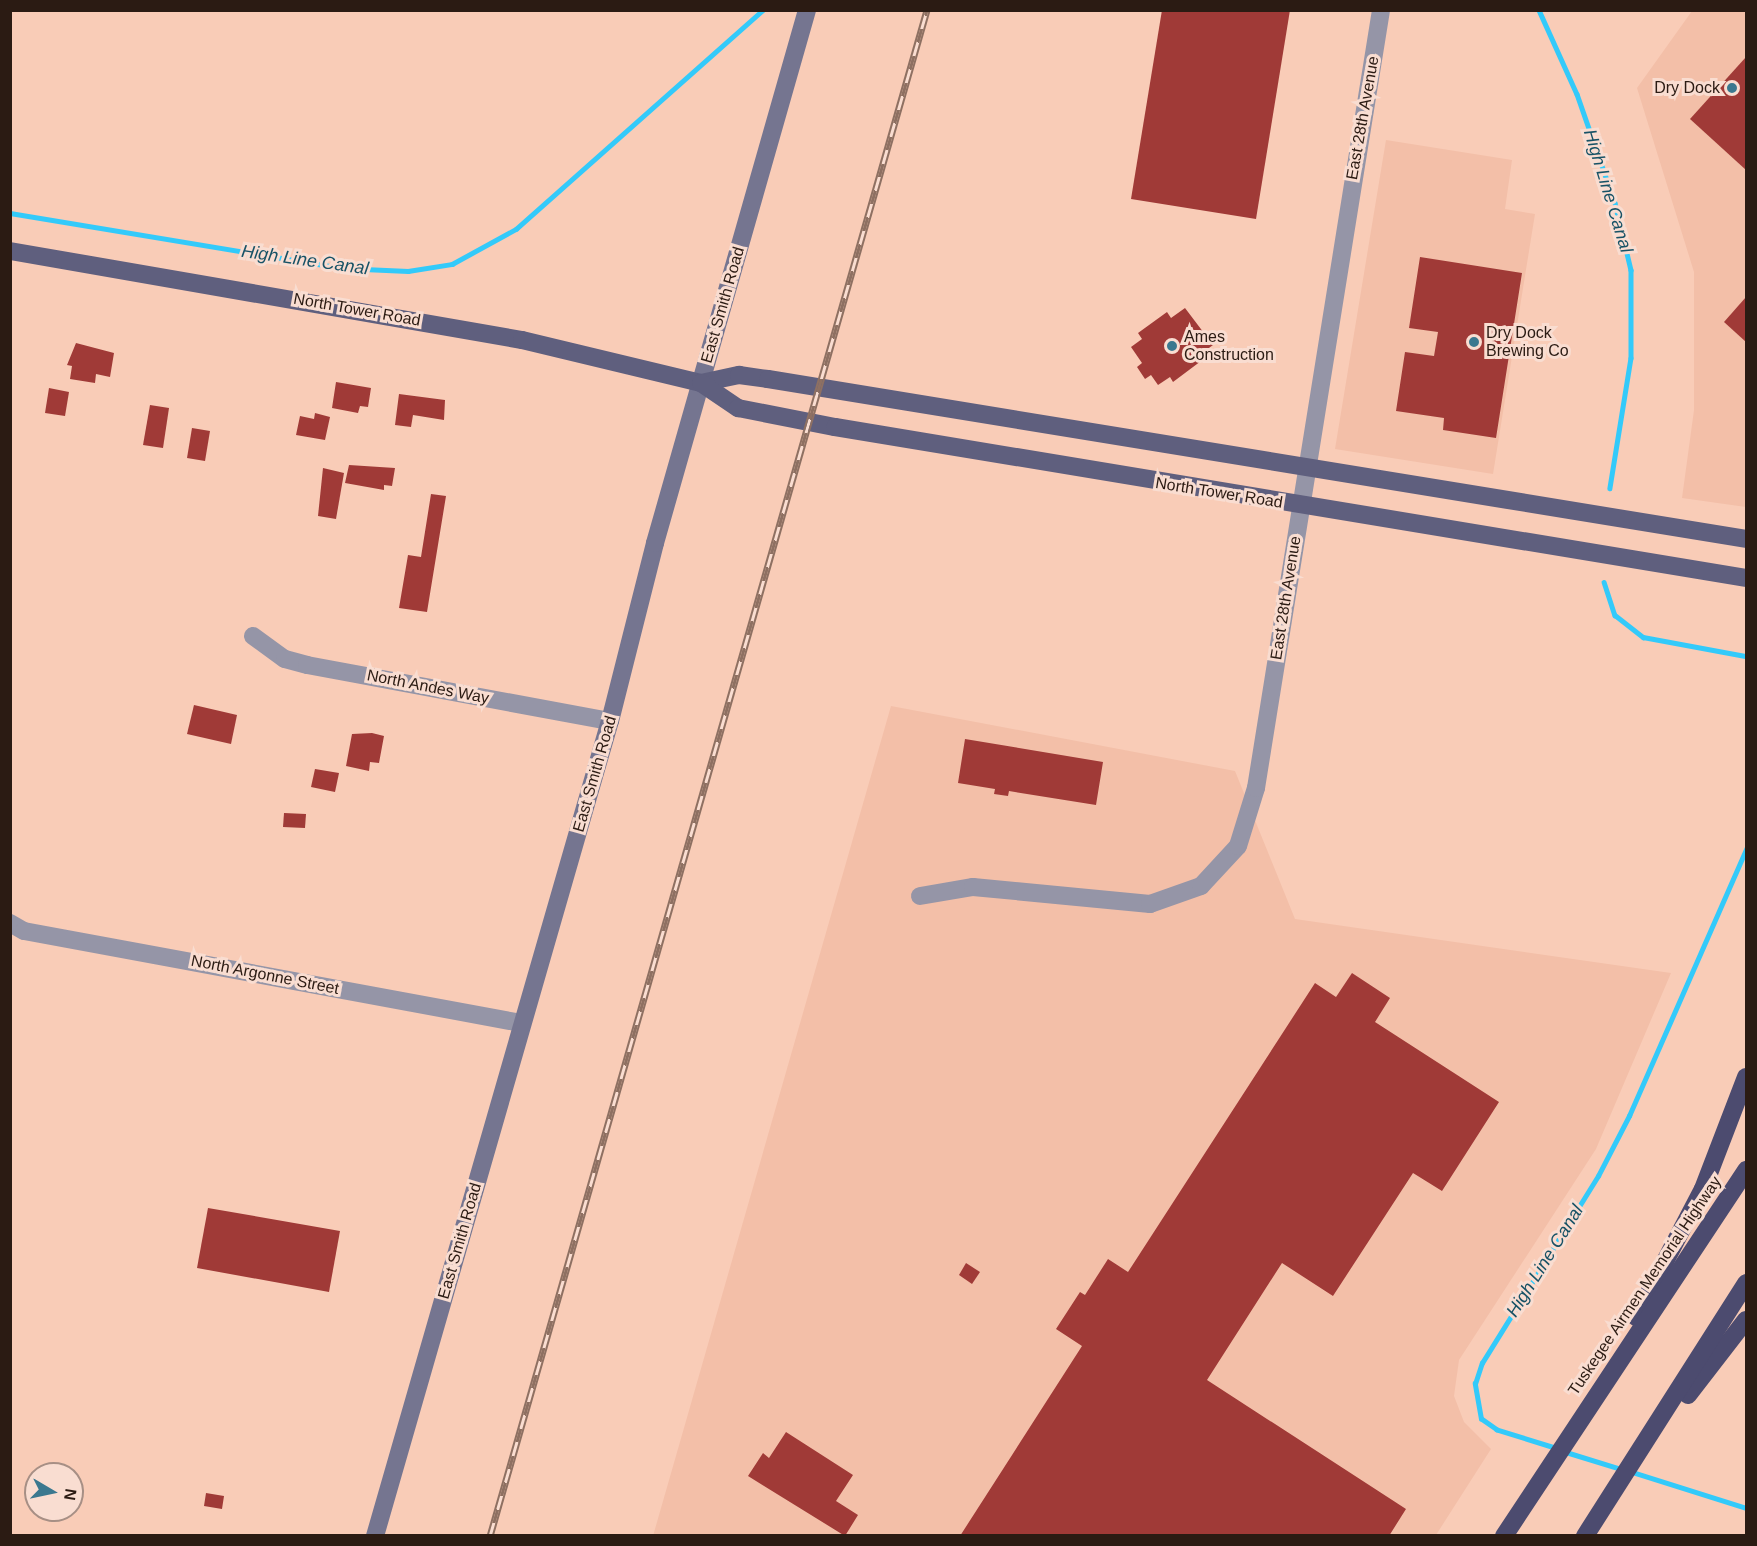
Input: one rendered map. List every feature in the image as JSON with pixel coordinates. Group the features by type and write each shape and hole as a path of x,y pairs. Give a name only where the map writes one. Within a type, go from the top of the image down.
{"highway":[{"path":"1504,1536 1576,1423 1674,1250 1746,1077"},
{"name":"Tuskegee Airmen Memorial Highway","path":"1576,1423 1746,1170"},
{"path":"1585,1536 1646,1444 1746,1283"},
{"path":"1646,1444 1746,1320"}],"main road":[{"name":"North Tower Road","path":"10,251 522,340 701,383 730,405 761,413 1300,507 1746,578"},
{"name":"North Tower Road","path":"701,383 740,375 768,379 1306,469 1746,539"}],"street":[{"name":"East Smith Road","path":"375,1536 521,1023 610,721 701,383 807,10"},
{"name":"East 28th Avenue","path":"921,896 973,887 1133,905 1169,900 1214,877 1238,846 1251,812 1381,10"},
{"name":"North Andes Way","path":"253,636 285,659 307,665 610,721"},
{"name":"North Argonne Street","path":"10,923 24,931 521,1023"}],"shaded area":[{"path":"1692,11 1746,11 1746,507 1682,498 1694,410 1694,272 1637,88"},
{"path":"1386,140 1512,160 1505,209 1535,214 1493,474 1335,449"},
{"path":"891,706 1235,771 1295,919 1671,973 1596,1149 1459,1360 1454,1396 1464,1422 1491,1449 1436,1535 653,1536"}],"building":[{"path":"1162,10 1290,10 1256,219 1131,199"},
{"name":"Dry Dock","path":"1746,57 1746,170 1690,119"},
{"name":"Dry Dock Brewing Co","path":"1420,257 1522,273 1496,438 1443,430 1444,418 1396,411 1405,352 1434,356 1438,332 1409,328"},
{"path":"1746,297 1746,342 1724,322"},
{"name":"Ames Construction","path":"1185,308 1213,345 1198,356 1201,361 1173,382 1170,377 1158,385 1151,375 1145,379 1137,367 1142,363 1131,347 1142,339 1138,333 1167,312 1171,318"},
{"path":"76,343 114,353 110,377 96,374 95,383 70,379 72,366 67,365"},
{"path":"336,382 371,388 368,407 360,406 358,413 332,408"},
{"path":"49,388 69,392 65,416 45,413"},
{"path":"399,394 445,400 444,420 413,415 411,427 395,425"},
{"path":"150,405 169,408 163,448 143,445"},
{"path":"315,413 330,417 325,440 296,435 300,416 314,419"},
{"path":"192,428 210,431 205,461 187,458"},
{"path":"349,465 395,468 392,486 384,485 384,490 345,483"},
{"path":"323,468 344,473 336,519 318,516"},
{"path":"431,494 446,496 427,612 399,608 408,555 421,557"},
{"path":"194,705 237,715 231,744 187,734"},
{"path":"372,733 384,736 379,763 370,762 369,771 346,766 352,734"},
{"path":"965,739 1103,762 1096,805 1009,791 1008,796 994,794 995,789 958,783"},
{"path":"315,769 339,773 335,792 311,787"},
{"path":"284,813 306,814 305,828 283,827"},
{"path":"1352,973 1390,998 1375,1022 1499,1102 1442,1191 1413,1173 1333,1296 1282,1263 1207,1380 1406,1509 1389,1536 960,1536 1082,1346 1056,1329 1080,1292 1085,1295 1108,1259 1128,1272 1315,983 1336,997"},
{"path":"208,1208 340,1231 329,1292 197,1268"},
{"path":"966,1263 980,1272 972,1284 959,1275"},
{"path":"786,1432 853,1475 836,1501 858,1515 845,1536 748,1476 763,1453 769,1458"},
{"path":"206,1493 224,1496 222,1509 204,1506"}],"waterway":[{"name":"High Line Canal","path":"10,213 341,268 408,271 452,264 516,229 763,10"},
{"name":"High Line Canal","path":"1539,10 1577,94 1615,203 1631,270 1631,358 1610,488"},
{"name":"High Line Canal","path":"1604,582 1615,615 1643,637 1746,656"},
{"name":"High Line Canal","path":"1558,1449 1497,1430 1481,1419 1475,1384 1482,1363 1598,1176 1629,1116 1746,849"},
{"name":"High Line Canal","path":"1566,1452 1624,1470"},
{"name":"High Line Canal","path":"1632,1472 1746,1508"}],"railway":[{"path":"490,1536 927,10"}],"place":[{"name":"Dry Dock","path":"1732,88"},
{"name":"Dry Dock Brewing Co","path":"1474,342"},
{"name":"Ames Construction","path":"1172,346"}]}
